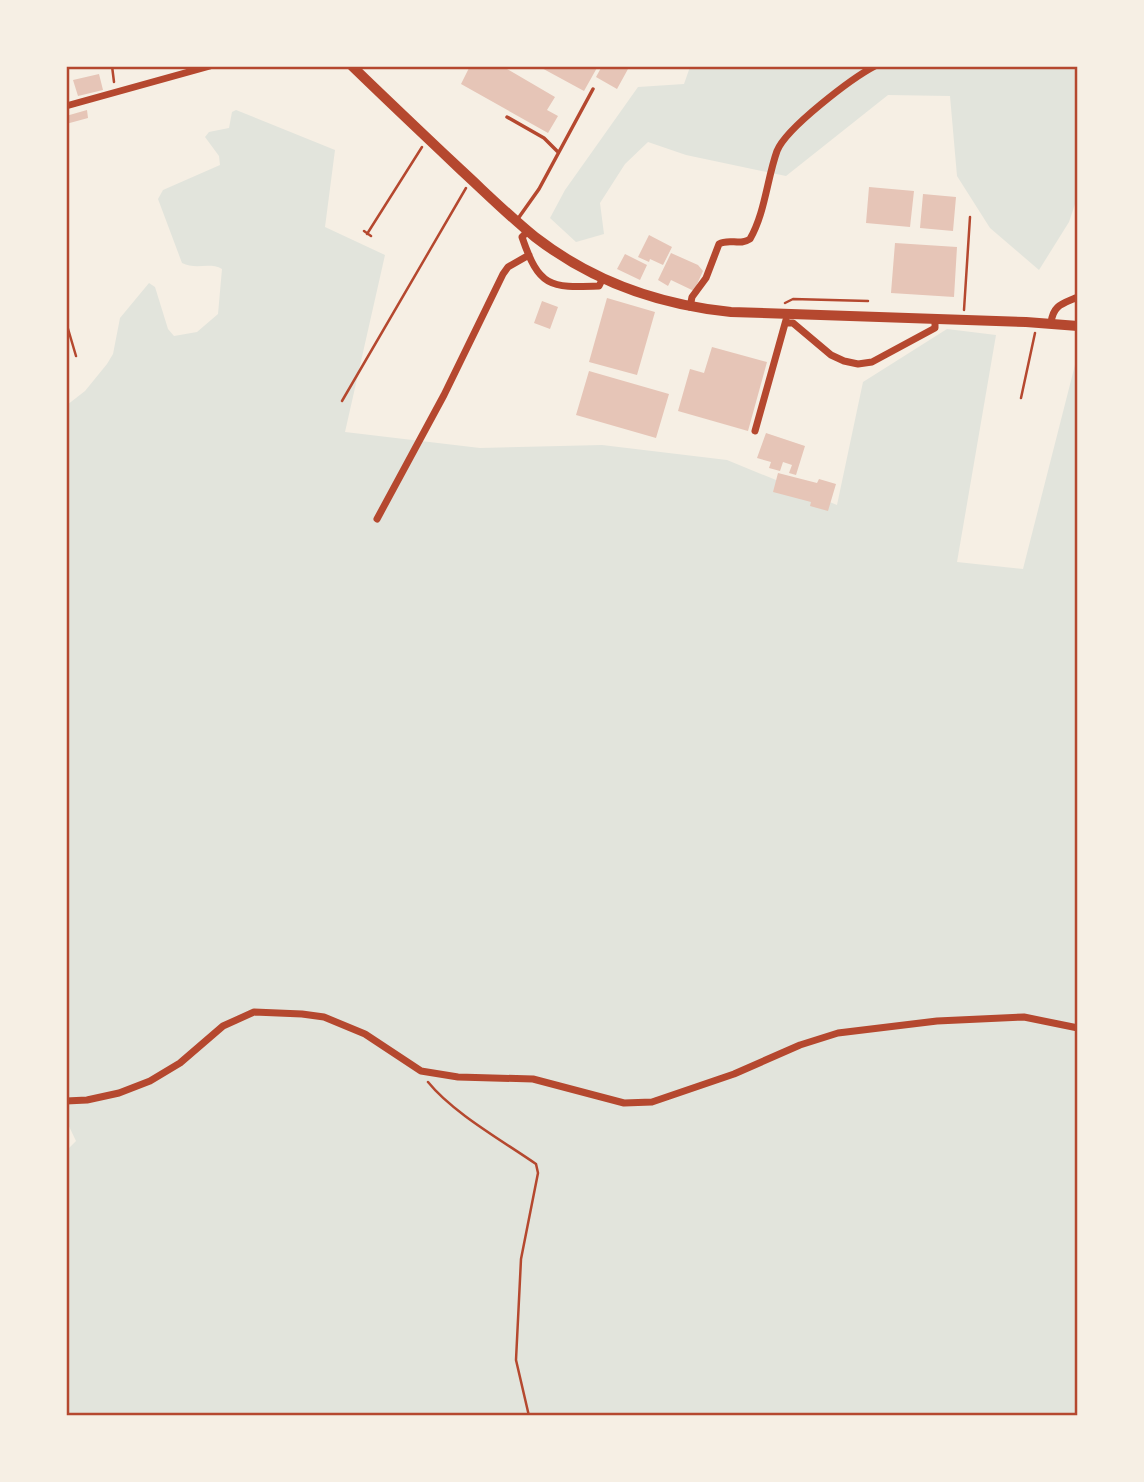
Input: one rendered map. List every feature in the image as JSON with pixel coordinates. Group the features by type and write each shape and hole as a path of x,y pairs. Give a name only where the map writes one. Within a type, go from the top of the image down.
{"street":[{"path":"66,106 210,66"},
{"path":"352,66 528,231 568,259 603,278 638,292 690,306 785,318 935,319 1077,326"},
{"path":"690,306 692,297 706,278 719,244 728,241 746,242 750,239 777,151 786,135 859,75 875,66"},
{"path":"528,231 523,237 529,256 541,276 556,286 599,286 603,278"},
{"path":"377,519 444,395 503,274 509,267 529,256"},
{"path":"1051,323 1052,313 1056,308 1077,297"},
{"path":"785,318 831,355 858,364 872,362 935,328 935,319"},
{"path":"755,431 785,318"},
{"path":"66,1101 87,1100 119,1093 150,1081 180,1063 223,1026 254,1012 324,1017 365,1034 421,1070 458,1077 533,1079 624,1103 652,1102 734,1074 800,1045 838,1033 937,1020 1024,1017 1077,1028"}],"lane":[{"path":"516,221 539,189 593,89"},
{"path":"507,117 544,138 558,152"}],"path":[{"path":"112,66 117,92"},
{"path":"367,234 429,139"},
{"path":"342,401 472,180"},
{"path":"964,320 970,217"},
{"path":"785,318 784,306 790,299 868,301"},
{"path":"66,322 76,356"},
{"path":"1021,398 1036,322"},
{"path":"421,1070 438,1095 536,1164 538,1173 521,1259 516,1360 529,1416"}],"shaded area":[{"path":"690,67 1077,67 1077,198 1069,222 1039,270 990,228 957,176 950,96 888,95 786,176 686,155 648,142 625,164 600,203 604,234 576,242 550,218 565,190 638,87 684,84"},
{"path":"236,110 335,150 325,227 385,255 345,432 480,448 602,445 727,460 837,505 863,382 947,329 996,335 957,562 1023,569 1077,357 1077,1415 67,1415 66,1151 76,1141 66,1120 67,405 85,391 107,364 113,354 120,318 149,283 155,287 168,329 174,336 197,332 218,314 222,269 182,263 158,199 163,190 220,165 219,156 205,137 209,132 229,128 232,112"}],"building":[{"path":"470,66 502,66 555,97 547,110 558,116 548,133 461,84"},
{"path":"538,66 598,66 584,91"},
{"path":"602,66 628,69 617,89 596,77"},
{"path":"99,74 103,90 78,96 73,80"},
{"path":"87,110 88,118 66,124 66,116"},
{"path":"869,187 914,191 910,227 866,223"},
{"path":"923,194 956,197 953,231 920,228"},
{"path":"649,235 672,247 663,265 638,257"},
{"path":"895,243 957,247 954,297 891,293"},
{"path":"671,253 698,265 703,271 694,291 671,280 668,286 658,280"},
{"path":"625,254 647,265 640,280 617,269"},
{"path":"607,298 655,312 637,375 589,362"},
{"path":"542,301 558,307 550,329 534,323"},
{"path":"712,347 767,362 748,431 678,411 690,369 704,373"},
{"path":"589,371 669,394 656,438 576,415"},
{"path":"766,433 805,446 796,475 789,473 792,465 783,462 780,471 769,468 771,462 757,458"},
{"path":"778,473 817,483 819,479 836,484 828,511 810,506 811,502 773,492"}]}
